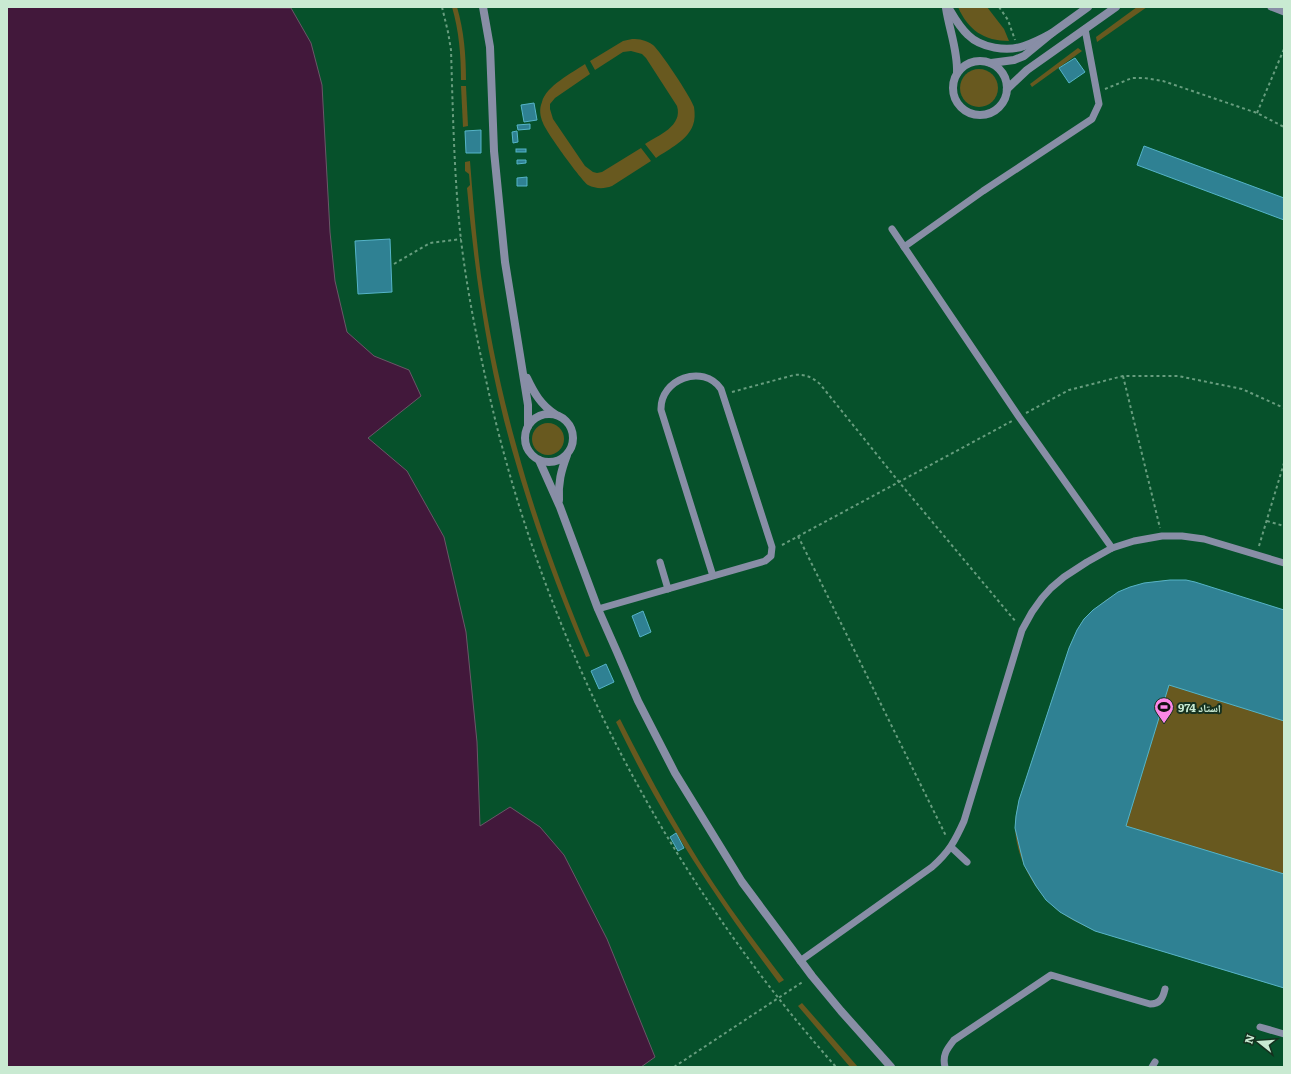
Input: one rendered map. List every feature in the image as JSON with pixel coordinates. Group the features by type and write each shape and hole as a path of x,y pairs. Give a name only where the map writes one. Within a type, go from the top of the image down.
{"street":[{"path":"483,7 490,47 494,151 504,262 528,405 528,426 525,441 527,449 532,456 546,463 561,460 567,455"},
{"path":"947,7 958,24 969,36 982,44 996,48 1016,48 1024,46 1052,33"},
{"path":"947,7 956,51 957,74"},
{"path":"992,63 1003,74 1006,81 1007,89 1001,104 988,114 980,115 964,110 954,97 953,89 954,80 961,68 979,60 992,63 1020,58 1031,52 1052,33 1088,7"},
{"path":"1007,89 1027,70 1116,7"},
{"path":"523,371 535,395 546,408 564,419 570,425 573,432 571,448 560,473 558,489 560,507"},
{"path":"528,426 534,419 541,415 557,415"},
{"path":"538,460 560,507 598,609 638,701 675,773 742,882 800,961 891,1067"}],"lane":[{"path":"1271,7 1284,12"},
{"path":"904,248 982,191 1092,119 1099,104 1085,29"},
{"path":"892,229 1019,417 1112,548"},
{"path":"598,609 668,589 765,561 769,558 772,552 772,547 719,386 711,380 700,376 684,377 671,386 666,392 661,403 662,417 713,576"},
{"path":"800,961 932,867 951,847 964,821 1022,630 1032,612 1051,588 1064,577 1112,548 1134,541 1162,536 1182,536 1204,539 1284,563"},
{"path":"660,562 668,589"},
{"path":"951,847 967,862"},
{"path":"945,1067 945,1052 954,1040 1051,975 1150,1004 1158,1003 1161,1000 1165,989"},
{"path":"1260,1027 1284,1034"}],"path":[{"path":"999,7 1011,27 1015,38 1016,48"},
{"path":"1257,113 1284,50"},
{"path":"1098,93 1132,78 1163,81 1257,113 1284,127"},
{"path":"394,264 430,243 461,239"},
{"path":"723,395 794,375 800,374 814,379 820,384 1022,630"},
{"path":"1123,376 1162,536"},
{"path":"1257,555 1284,463"},
{"path":"1267,521 1284,526"},
{"path":"798,536 951,847"},
{"path":"674,1067 812,976"}],"shaded area":[{"path":"7,7 291,8 311,43 322,85 330,232 335,281 347,332 374,356 409,370 421,396 368,438 407,471 444,537 466,632 477,742 480,826 510,807 540,827 564,855 607,939 655,1057 641,1067 7,1067"},
{"path":"452,7 457,7 463,34 466,80 461,80 459,43"},
{"path":"958,7 987,7 1004,29 1009,41 992,39 978,33 967,22"},
{"path":"1137,7 1147,7 1097,42 1096,37"},
{"path":"632,39 645,41 657,49 682,85 694,107 695,116 691,130 678,144 656,158 645,144 668,129 673,124 678,113 677,106 646,58 642,54 631,51 623,52 595,70 590,61 623,41"},
{"path":"1078,48 1082,51 1032,87 1030,84"},
{"path":"585,64 590,74 555,98 550,104 553,119 585,166 593,172 602,172 641,148 651,161 612,186 606,188 594,187 584,182 550,136 543,123 540,110 544,96 554,85"},
{"path":"975,69 983,69 993,74 997,81 997,95 993,102 983,107 975,107 965,102 963,99 960,92 960,84 965,74 968,72"},
{"path":"461,86 466,86 468,126 463,127"},
{"path":"470,161 481,276 492,340 511,427 532,501 569,605 590,656 586,657 555,581 537,529 512,450 496,386 478,287 474,254 467,188 470,185 469,174 465,171 465,162"},
{"path":"545,423 551,423 561,430 564,439 563,445 557,452 551,455 545,455 535,448 532,442 532,436 539,426"},
{"name":"استاد 974","path":"1186,580 1284,610 1284,988 1095,931 1068,918 1051,904 1035,885 1023,863 1016,839 1015,827 1019,800 1069,648 1081,623 1101,604 1128,588 1159,581"},
{"path":"620,719 658,791 699,861 740,921 784,980 779,983 729,915 698,868 649,786 616,722"},
{"path":"802,1003 858,1067 850,1067 798,1006"}],"building":[{"path":"1075,58 1085,72 1069,83 1059,68"},
{"path":"534,103 537,120 524,122 521,105"},
{"path":"530,124 530,129 518,130 517,125"},
{"path":"481,130 481,153 466,153 465,131"},
{"path":"517,131 518,142 513,143 512,132"},
{"path":"1144,146 1284,198 1284,220 1137,165"},
{"path":"516,149 526,149 526,152 516,152"},
{"path":"517,160 526,160 526,163 517,164"},
{"path":"527,177 527,186 517,186 517,178"},
{"path":"390,239 392,292 358,294 355,241"},
{"name":"استاد 974","path":"1186,580 1195,582 1284,610 1284,721 1169,685 1126,826 1284,874 1284,988 1095,931 1060,912 1046,900 1024,865 1015,828 1019,800 1069,648 1077,630 1084,619 1093,610 1118,592 1144,583"},
{"path":"643,611 651,632 640,637 632,616"},
{"path":"606,664 614,682 599,689 591,671"},
{"path":"676,833 684,848 678,851 670,837"}],"place":[{"name":"استاد 974","path":"1164,724"}]}
